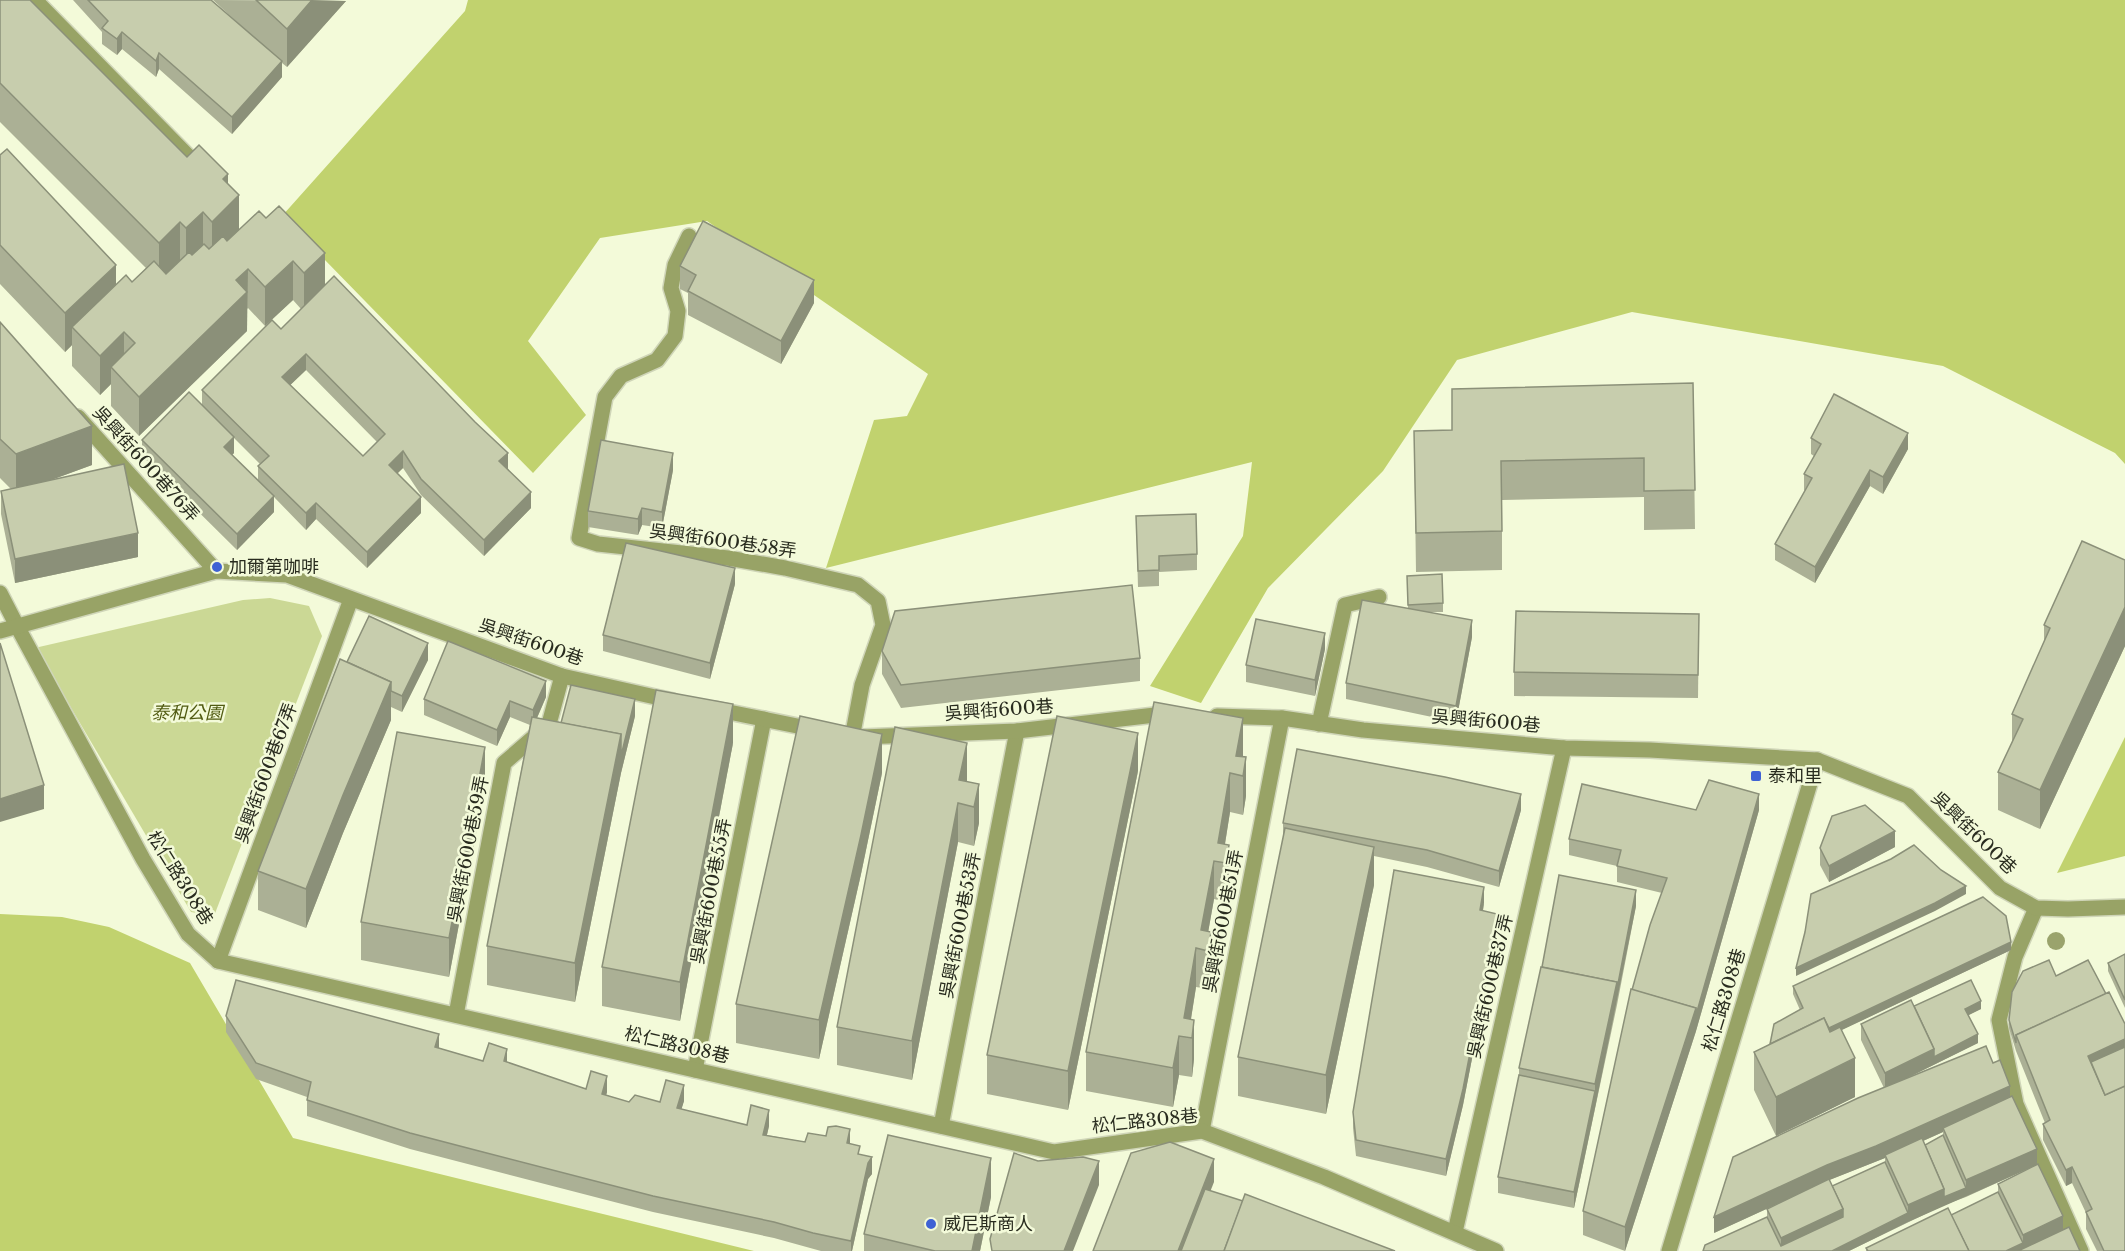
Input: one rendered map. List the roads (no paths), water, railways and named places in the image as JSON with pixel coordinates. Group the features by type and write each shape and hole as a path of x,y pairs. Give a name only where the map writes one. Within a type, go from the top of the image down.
{"street":[{"path":"35,0 189,157"},
{"name":"吳興街600巷58弄","path":"689,236 675,265 671,288 678,311 675,336 657,360 621,376 605,397 579,538 598,544 728,558 858,585 878,601 884,625 841,736"},
{"name":"吳興街600巷76弄","path":"72,410 216,570"},
{"name":"吳興街600巷","path":"0,631 216,570 287,575 562,676 841,736 1017,730 1155,715 1178,715"},
{"name":"松仁路308巷","path":"0,593 143,859 188,934 218,960 1054,1152 1202,1131 1324,1177 1496,1251"},
{"path":"1319,724 1345,605 1379,597"},
{"name":"吳興街600巷67弄","path":"218,960 351,599"},
{"name":"吳興街600巷59弄","path":"456,1015 504,763 549,724 562,676"},
{"name":"吳興街600巷","path":"1201,716 1282,718 1363,730 1564,748 1650,750 1817,760 1908,796 2000,888 2036,908 2125,907"},
{"name":"吳興街600巷51弄","path":"1202,1131 1282,718"},
{"name":"吳興街600巷55弄","path":"695,1070 764,719"},
{"name":"吳興街600巷53弄","path":"941,1126 1017,730"},
{"name":"吳興街600巷37弄","path":"1455,1232 1564,748"},
{"name":"松仁路308巷","path":"1669,1251 1817,760"},
{"path":"2036,908 2015,957 2000,1020 2016,1104 2081,1251"}],"place":[{"name":"加爾第咖啡","path":"217,567"},
{"name":"泰和里","path":"1756,776"},
{"name":"威尼斯商人","path":"931,1224"}],"park label":[{"name":"泰和公園","path":"187,713"}]}
